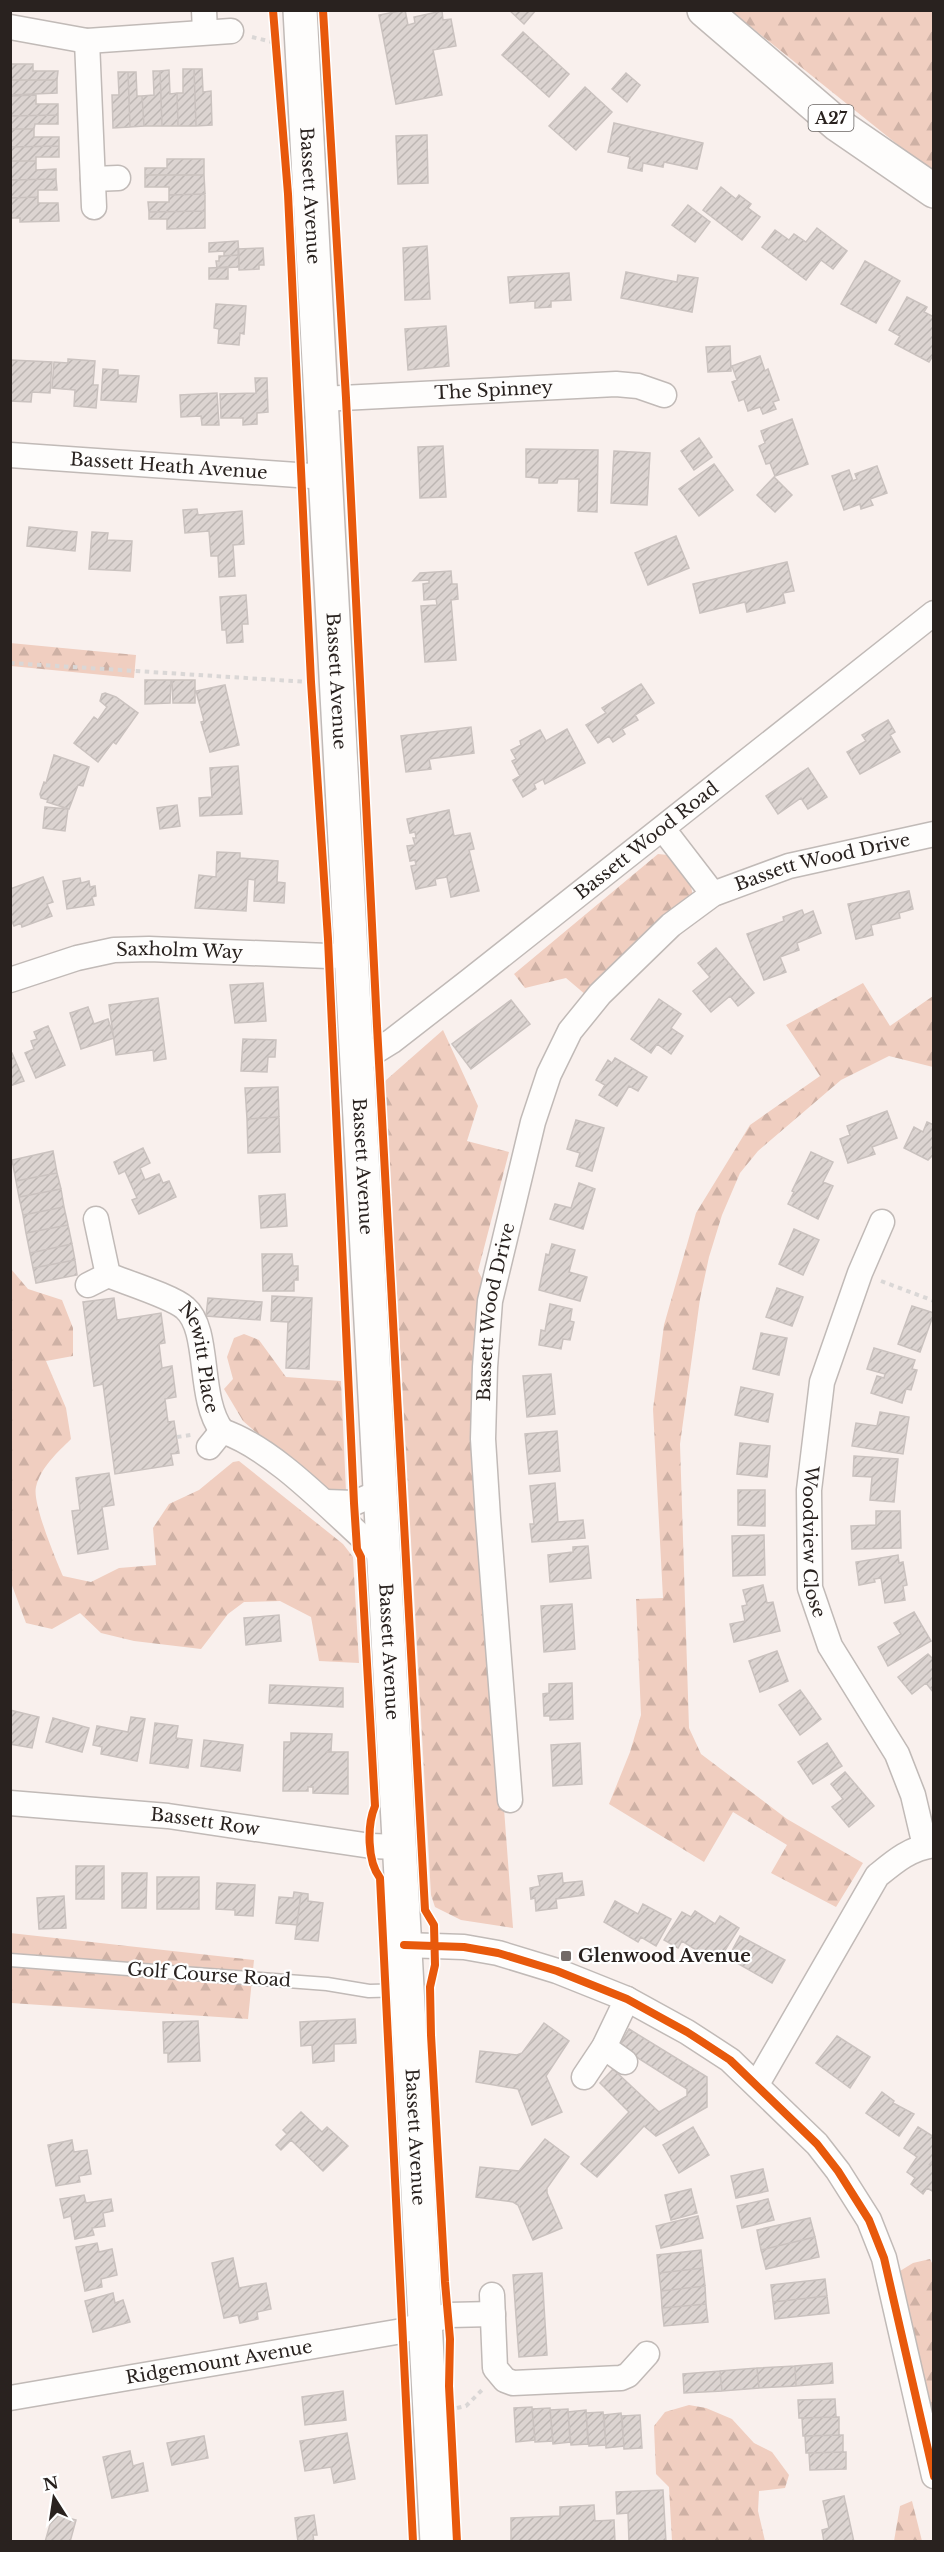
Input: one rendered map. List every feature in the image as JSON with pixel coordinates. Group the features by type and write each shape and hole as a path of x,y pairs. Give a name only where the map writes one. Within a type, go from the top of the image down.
{"main road":[{"name":"Bassett Avenue","path":"300,10 437,2541"},
{"name":"A27","path":"704,10 838,125 933,191"}],"street":[{"path":"10,27 87,41 205,21 231,31"},
{"path":"87,41 94,207"},
{"path":"93,179 118,178"},
{"name":"The Spinney","path":"322,399 616,384 638,386 664,395"},
{"name":"Bassett Heath Avenue","path":"10,455 326,477"},
{"name":"Bassett Wood Road","path":"358,1062 392,1041 663,829 933,613"},
{"name":"Bassett Wood Drive","path":"663,829 713,894"},
{"name":"Bassett Wood Drive","path":"510,1800 483,1439 489,1301 533,1122 549,1074 570,1031 600,994 634,958 671,925 713,894 789,866 933,834"},
{"name":"Saxholm Way","path":"10,980 77,958 114,950 149,948 328,956 352,955"},
{"name":"Newitt Place","path":"96,1219 98,1280 185,1307 196,1321 210,1409 208,1438"},
{"name":"Woodview Close","path":"882,1222 860,1273 822,1382 809,1490 810,1588 830,1646 897,1754 929,1845"},
{"path":"208,1438 238,1436 272,1459 326,1502 383,1556"},
{"path":"326,1502 354,1503 380,1492"},
{"name":"Bassett Row","path":"10,1803 168,1816 371,1846 399,1846"},
{"path":"757,2084 877,1876 903,1855 929,1845"},
{"path":"405,1945 464,1947 498,1953 557,1971 627,1999 687,2032 730,2060 817,2144 838,2171 869,2220 884,2258 933,2476"},
{"path":"584,2077 604,2047 627,1999"},
{"path":"604,2047 625,2062"},
{"path":"424,2322 493,2304 495,2368 505,2380 513,2383 621,2378 628,2375 647,2354"},
{"name":"Ridgemount Avenue","path":"10,2398 402,2331 424,2322"}],"lane":[{"name":"Golf Course Road","path":"10,1960 327,1984 369,1991 407,1990"}],"path":[{"path":"276,32 278,53"},
{"path":"10,663 311,682"},
{"path":"310,670 311,693"},
{"path":"860,1273 933,1301"},
{"path":"177,1437 208,1438"},
{"path":"450,2409 466,2406 489,2384"},
{"path":"450,2398 451,2420"}],"green space":[{"path":"731,11 933,11 933,173"},
{"path":"10,643 136,655 134,678 11,666"},
{"path":"658,854 668,855 691,886 693,897 586,995 566,978 525,988 514,974"},
{"path":"863,983 890,1026 933,996 933,1067 889,1056 841,1080 758,1151 740,1173 722,1215 709,1257 700,1299 680,1444 689,1728 701,1754 787,1819 863,1863 836,1907 771,1873 787,1845 733,1812 704,1862 609,1804 630,1752 641,1715 636,1599 663,1598 653,1409 664,1325 696,1213 750,1125 820,1076 786,1025"},
{"path":"443,1030 478,1106 467,1141 509,1152 478,1271 485,1284 475,1425 513,1928 461,1920 435,1907 431,1895 385,1081"},
{"path":"11,1269 28,1289 62,1300 73,1328 73,1356 46,1361 66,1408 71,1439 46,1467 36,1487 41,1518 63,1576 91,1582 119,1568 156,1565 153,1528 169,1504 199,1490 233,1462 239,1461 343,1544 353,1557 359,1663 319,1661 311,1617 280,1601 244,1602 228,1614 201,1649 134,1641 101,1633 80,1613 52,1629 26,1623 10,1580"},
{"path":"244,1334 259,1340 286,1377 341,1381 346,1492 325,1492 243,1421 224,1389 233,1379 227,1357 234,1338"},
{"path":"10,1933 254,1960 248,2019 11,2003"},
{"path":"930,2259 933,2265 933,2421 900,2271 913,2263"},
{"path":"689,2405 706,2408 732,2419 754,2443 772,2452 789,2475 785,2488 759,2491 758,2511 765,2541 672,2541 669,2487 656,2474 654,2426 665,2412"},
{"path":"912,2501 922,2541 894,2541 900,2506"}],"building":[{"path":"405,10 408,25 415,23 414,17 442,11 443,20 451,19 456,46 433,50 442,95 396,104 379,15"},
{"path":"509,10 536,10 524,24"},
{"path":"523,32 569,74 549,97 502,55"},
{"path":"10,64 33,64 33,71 58,71 57,80 10,80"},
{"path":"183,69 194,69 196,126 178,126 177,93 183,93"},
{"path":"194,69 202,69 203,92 211,91 212,125 196,126"},
{"path":"169,70 170,94 177,93 178,126 162,126 160,71"},
{"path":"153,71 160,71 162,126 144,126 142,96 154,95"},
{"path":"118,72 128,72 130,127 113,128 112,95 119,95"},
{"path":"128,72 136,72 137,96 142,96 144,126 130,127"},
{"path":"626,73 640,85 627,102 612,89"},
{"path":"10,80 57,80 57,93 10,95"},
{"path":"585,87 612,112 576,150 549,126"},
{"path":"36,95 36,104 58,104 58,115 10,116 10,96"},
{"path":"58,115 58,124 35,124 34,129 10,129 10,116"},
{"path":"614,123 703,143 697,169 664,162 663,167 643,163 642,171 628,168 630,157 608,152"},
{"path":"10,129 34,129 34,137 59,137 59,146 10,147"},
{"path":"427,135 428,183 398,184 396,136"},
{"path":"59,146 59,157 36,157 36,161 10,161 10,147"},
{"path":"167,159 204,159 204,175 145,175 145,168 167,168"},
{"path":"10,161 36,161 36,170 56,169 56,179 10,180"},
{"path":"145,175 204,175 205,194 169,195 169,187 145,187"},
{"path":"56,179 57,190 38,190 38,197 10,198 10,180"},
{"path":"721,187 736,199 739,195 751,204 748,208 760,217 742,240 703,210"},
{"path":"205,194 205,211 149,212 148,202 169,202 169,195"},
{"path":"38,197 38,203 58,203 59,221 20,222 20,218 10,218 10,198"},
{"path":"688,205 710,222 695,242 672,225"},
{"path":"205,211 205,228 167,229 167,219 149,219 149,212"},
{"path":"817,228 847,251 833,269 821,260 806,280 762,247 775,230 789,240 794,234 806,242"},
{"path":"238,241 239,255 224,256 224,251 209,252 209,243"},
{"path":"427,246 430,299 405,300 403,248"},
{"path":"263,248 264,265 259,265 259,269 239,270 238,249"},
{"path":"239,255 239,267 217,268 216,261 219,261 219,256"},
{"path":"865,261 900,281 876,323 841,304"},
{"path":"228,267 228,279 209,279 209,268"},
{"path":"626,272 677,282 678,275 698,278 692,312 621,298"},
{"path":"569,273 571,300 551,301 551,307 535,308 535,301 510,303 508,277"},
{"path":"907,297 927,307 924,312 934,317 934,354 929,362 895,344 900,336 889,330"},
{"path":"216,304 246,306 244,334 240,333 239,345 218,343 219,329 214,328"},
{"path":"446,326 449,366 408,370 405,329"},
{"path":"730,346 731,371 708,372 706,347"},
{"path":"760,356 765,371 768,369 779,400 773,402 776,409 763,414 760,407 748,411 744,399 739,401 732,382 737,380 732,366"},
{"path":"68,359 95,361 93,385 98,385 96,408 74,406 75,390 52,388 54,362 68,363"},
{"path":"11,360 52,362 50,393 32,392 31,402 10,401"},
{"path":"103,369 118,370 118,375 139,376 136,402 101,400"},
{"path":"255,378 267,378 268,412 257,413 257,424 243,425 243,418 221,418 220,394 256,393"},
{"path":"217,393 219,425 202,425 201,416 181,417 180,395"},
{"path":"792,419 808,464 775,476 770,463 766,464 759,446 765,443 761,431"},
{"path":"699,438 712,457 694,470 681,451"},
{"path":"443,446 446,497 420,498 418,447"},
{"path":"526,449 598,450 597,512 578,511 579,479 558,479 557,483 539,483 539,478 526,477"},
{"path":"614,451 650,453 647,505 611,503"},
{"path":"714,464 733,490 699,516 679,489"},
{"path":"877,466 887,493 870,499 873,505 861,509 860,504 844,510 832,476 849,470 853,481 857,479 855,474"},
{"path":"774,477 792,495 775,512 757,495"},
{"path":"197,509 198,515 242,511 244,544 233,545 235,576 219,577 218,556 211,556 209,531 185,533 183,510"},
{"path":"29,527 77,532 75,551 27,546"},
{"path":"92,532 108,533 107,540 132,541 130,571 89,569"},
{"path":"676,536 689,568 648,585 635,553"},
{"path":"787,562 794,591 783,593 785,603 747,612 745,602 700,613 693,584"},
{"path":"451,571 452,584 457,584 458,599 451,600 456,660 425,662 421,606 437,605 436,599 424,600 423,584 429,583 429,580 413,581 420,573"},
{"path":"246,595 248,624 242,624 243,642 227,643 226,630 222,630 220,597"},
{"path":"145,680 171,680 170,703 145,704"},
{"path":"172,680 195,680 195,703 173,703"},
{"path":"641,684 654,703 635,715 638,720 622,729 625,734 613,742 609,736 598,743 586,725 606,713 602,708"},
{"path":"225,685 239,745 210,752 201,722 204,721 196,691"},
{"path":"102,694 116,697 138,713 116,744 113,742 98,762 74,743 94,717 98,720 107,707 100,701"},
{"path":"888,720 895,732 890,735 900,752 860,774 847,752 866,741 862,735"},
{"path":"471,727 474,753 429,759 431,769 406,772 401,736"},
{"path":"567,729 585,763 545,784 543,779 534,784 536,789 523,797 513,780 520,776 512,761 516,759 511,750 521,745 520,741 540,730 546,741"},
{"path":"54,755 89,767 83,786 78,785 69,809 41,798 40,794 44,782 46,783"},
{"path":"238,766 242,814 200,816 199,798 212,797 210,768"},
{"path":"808,768 827,797 808,809 801,798 778,814 766,796"},
{"path":"177,805 180,826 160,829 157,808"},
{"path":"45,807 68,809 65,831 43,828"},
{"path":"449,810 454,836 470,833 474,849 469,850 479,891 451,897 447,877 435,879 436,885 416,889 411,866 416,865 415,860 410,861 407,846 415,845 413,838 416,838 415,832 410,833 407,819"},
{"path":"217,852 240,853 240,858 278,861 277,882 285,883 284,903 254,901 255,880 248,879 246,911 195,908 199,875 216,877"},
{"path":"43,877 53,902 47,904 52,916 22,927 21,923 14,926 10,917 10,889"},
{"path":"80,878 81,883 89,881 90,887 95,886 96,896 92,897 94,905 67,909 63,881"},
{"path":"909,891 913,909 899,913 900,918 871,925 873,935 856,939 848,904"},
{"path":"802,910 804,915 813,911 821,933 797,943 799,950 780,957 786,972 764,980 747,934 784,921 783,917"},
{"path":"716,948 754,993 738,1006 730,996 711,1012 693,991 710,977 698,963"},
{"path":"263,983 266,1021 235,1023 230,985"},
{"path":"158,998 166,1059 154,1061 153,1050 116,1055 109,1005"},
{"path":"659,999 681,1014 671,1028 683,1036 671,1054 657,1044 651,1053 631,1039"},
{"path":"511,1000 530,1024 471,1069 452,1044"},
{"path":"88,1007 94,1024 108,1019 114,1038 81,1049 70,1013"},
{"path":"48,1026 65,1065 36,1078 25,1053 34,1049 31,1041 37,1039 34,1032"},
{"path":"243,1039 276,1040 275,1057 268,1057 267,1072 241,1071"},
{"path":"12,1053 24,1081 10,1086 10,1054"},
{"path":"615,1058 647,1077 638,1091 629,1086 617,1106 599,1095 605,1085 596,1080 608,1060 612,1063"},
{"path":"278,1087 279,1117 247,1119 245,1088"},
{"path":"887,1111 897,1138 872,1147 875,1154 848,1163 840,1139 850,1135 847,1126"},
{"path":"279,1117 280,1152 248,1153 247,1119"},
{"path":"576,1120 604,1128 592,1171 576,1166 580,1153 567,1149"},
{"path":"927,1122 934,1125 934,1154 928,1160 904,1148 914,1127 923,1132"},
{"path":"143,1148 150,1163 140,1168 145,1180 159,1174 163,1183 169,1181 176,1197 139,1214 132,1200 137,1198 125,1171 119,1174 114,1162"},
{"path":"53,1151 57,1173 16,1181 12,1160"},
{"path":"811,1152 833,1162 823,1182 833,1186 818,1219 788,1204"},
{"path":"57,1173 61,1189 19,1197 16,1181"},
{"path":"579,1183 595,1189 583,1229 550,1219 555,1204 571,1208"},
{"path":"61,1189 64,1207 23,1215 19,1197"},
{"path":"285,1194 287,1226 261,1228 259,1196"},
{"path":"64,1207 68,1225 26,1233 23,1215"},
{"path":"68,1225 72,1244 30,1253 26,1233"},
{"path":"794,1229 819,1240 803,1275 779,1264"},
{"path":"72,1244 75,1260 33,1268 30,1253"},
{"path":"552,1244 575,1250 569,1272 587,1277 580,1301 539,1290 546,1254 549,1255"},
{"path":"262,1254 292,1254 293,1266 298,1266 298,1280 294,1280 294,1291 263,1291"},
{"path":"75,1260 77,1275 36,1283 33,1268"},
{"path":"777,1288 803,1297 792,1326 766,1317"},
{"path":"272,1296 312,1298 309,1369 286,1368 288,1322 271,1321"},
{"path":"114,1298 117,1320 161,1313 165,1343 159,1344 162,1368 172,1366 176,1397 165,1399 168,1422 174,1421 179,1453 171,1454 173,1465 115,1474 103,1384 94,1386 83,1302"},
{"path":"208,1298 262,1302 260,1320 206,1316"},
{"path":"550,1304 572,1309 570,1321 574,1322 570,1340 563,1339 561,1349 539,1345 541,1330 545,1331"},
{"path":"912,1306 934,1313 920,1352 898,1344"},
{"path":"761,1333 787,1338 779,1375 753,1369"},
{"path":"874,1348 915,1360 912,1369 917,1370 911,1390 906,1389 902,1403 871,1393 877,1376 884,1378 885,1374 867,1369"},
{"path":"551,1374 555,1414 527,1417 523,1376"},
{"path":"741,1387 773,1394 768,1422 735,1415"},
{"path":"880,1412 909,1417 903,1454 852,1446 856,1423 877,1426"},
{"path":"557,1431 560,1471 529,1474 525,1434"},
{"path":"740,1443 770,1446 767,1477 737,1474"},
{"path":"854,1456 898,1459 894,1502 870,1500 872,1477 853,1476"},
{"path":"109,1473 114,1505 102,1507 108,1549 78,1554 72,1511 80,1510 76,1478"},
{"path":"555,1483 558,1522 583,1520 585,1538 532,1542 530,1524 534,1524 530,1486"},
{"path":"738,1490 765,1490 765,1526 738,1525"},
{"path":"876,1511 900,1511 901,1548 852,1549 851,1526 876,1525"},
{"path":"764,1535 765,1575 733,1576 732,1536"},
{"path":"588,1546 591,1578 550,1582 548,1555 573,1552 573,1547"},
{"path":"898,1555 899,1563 903,1562 907,1585 903,1586 905,1600 885,1603 881,1578 874,1579 875,1582 859,1585 856,1562"},
{"path":"763,1585 767,1603 773,1602 780,1631 734,1642 730,1624 745,1621 742,1606 747,1605 743,1590"},
{"path":"572,1604 575,1649 544,1652 541,1606"},
{"path":"914,1612 931,1641 888,1666 878,1647 901,1634 894,1623"},
{"path":"279,1615 281,1641 246,1645 244,1618"},
{"path":"777,1651 788,1681 760,1692 749,1661"},
{"path":"928,1654 934,1660 934,1693 926,1683 912,1694 898,1677"},
{"path":"572,1683 573,1719 550,1720 550,1716 544,1716 543,1694 549,1693 549,1684"},
{"path":"270,1685 343,1688 343,1707 269,1703"},
{"path":"800,1690 821,1719 800,1735 779,1705"},
{"path":"10,1710 39,1717 32,1748 10,1744"},
{"path":"131,1717 145,1719 137,1761 101,1754 102,1747 93,1745 97,1726 128,1732"},
{"path":"53,1718 89,1728 82,1752 46,1742"},
{"path":"155,1723 178,1726 176,1738 192,1740 188,1768 150,1763"},
{"path":"291,1733 332,1734 331,1751 326,1752 348,1752 348,1794 313,1793 313,1787 308,1787 308,1791 283,1791 284,1742 291,1742"},
{"path":"204,1740 243,1745 240,1771 201,1766"},
{"path":"580,1743 582,1784 553,1786 551,1745"},
{"path":"827,1743 842,1766 813,1784 798,1762"},
{"path":"845,1772 874,1806 849,1827 832,1807 843,1799 831,1784"},
{"path":"76,1866 104,1866 104,1899 76,1899"},
{"path":"122,1873 147,1873 146,1908 122,1908"},
{"path":"562,1873 563,1883 582,1881 584,1895 556,1899 557,1908 536,1911 535,1898 531,1899 530,1888 540,1886 538,1876"},
{"path":"157,1877 199,1877 199,1909 157,1909"},
{"path":"217,1883 255,1885 253,1916 235,1915 235,1910 216,1909"},
{"path":"294,1892 301,1893 297,1925 276,1923 279,1897 293,1898"},
{"path":"301,1893 308,1894 308,1901 323,1903 318,1941 295,1939"},
{"path":"64,1896 66,1928 39,1929 37,1898"},
{"path":"615,1901 638,1914 643,1904 671,1919 656,1946 641,1937 638,1942 604,1922"},
{"path":"695,1911 715,1924 720,1916 739,1928 717,1963 682,1941 678,1948 664,1940 682,1912 691,1917"},
{"path":"740,1936 785,1960 772,1983 728,1958"},
{"path":"355,2019 356,2043 334,2044 334,2061 313,2063 312,2045 301,2046 300,2022"},
{"path":"198,2021 200,2061 168,2062 168,2053 164,2053 163,2022"},
{"path":"544,2023 569,2041 546,2076 562,2112 532,2125 518,2089 476,2082 480,2051 517,2055 522,2053"},
{"path":"629,2029 707,2077 707,2107 656,2136 644,2126 597,2177 581,2164 629,2112 600,2083 613,2069 659,2112 687,2096 687,2089 619,2046"},
{"path":"837,2036 870,2057 850,2088 816,2063"},
{"path":"882,2092 894,2101 893,2103 914,2114 899,2136 866,2113"},
{"path":"301,2112 322,2132 327,2127 348,2146 323,2171 291,2140 281,2150 276,2145 287,2134 283,2130"},
{"path":"693,2127 709,2155 679,2173 663,2145"},
{"path":"918,2127 934,2137 934,2159 930,2164 934,2163 934,2192 927,2188 923,2194 911,2184 915,2178 907,2172 917,2157 904,2148"},
{"path":"545,2139 569,2157 547,2188 562,2228 533,2240 518,2205 513,2202 476,2197 480,2167 519,2171"},
{"path":"72,2140 74,2152 87,2150 91,2174 79,2176 80,2182 56,2186 48,2145"},
{"path":"763,2169 768,2191 736,2198 731,2176"},
{"path":"691,2189 697,2213 671,2220 665,2195"},
{"path":"84,2195 86,2203 111,2199 113,2211 103,2213 105,2226 92,2228 94,2235 75,2239 71,2216 64,2218 60,2199"},
{"path":"768,2199 774,2220 742,2228 737,2206"},
{"path":"698,2216 703,2238 661,2248 656,2226"},
{"path":"810,2218 815,2237 761,2250 757,2230"},
{"path":"815,2237 819,2257 766,2269 761,2250"},
{"path":"97,2243 99,2252 112,2249 117,2275 101,2279 102,2287 85,2291 76,2247"},
{"path":"701,2250 703,2268 659,2273 657,2255"},
{"path":"233,2258 239,2288 266,2283 271,2309 257,2312 258,2319 240,2323 238,2315 224,2318 212,2263"},
{"path":"703,2268 705,2286 661,2291 659,2273"},
{"path":"542,2273 547,2355 519,2357 513,2275"},
{"path":"825,2279 827,2296 773,2302 771,2285"},
{"path":"705,2286 706,2304 662,2308 661,2291"},
{"path":"113,2293 115,2303 123,2300 130,2322 93,2332 85,2301"},
{"path":"827,2296 829,2313 775,2319 773,2302"},
{"path":"706,2304 708,2322 664,2326 662,2308"},
{"path":"832,2363 833,2383 796,2386 795,2366"},
{"path":"795,2366 796,2386 759,2388 757,2368"},
{"path":"757,2368 759,2388 722,2391 720,2371"},
{"path":"720,2371 722,2391 684,2393 683,2374"},
{"path":"343,2391 346,2420 305,2425 302,2397"},
{"path":"835,2399 836,2417 799,2418 798,2400"},
{"path":"532,2407 535,2440 516,2442 514,2408"},
{"path":"550,2408 553,2441 535,2442 532,2409"},
{"path":"568,2409 570,2442 553,2444 550,2410"},
{"path":"586,2410 588,2444 571,2445 568,2412"},
{"path":"603,2412 606,2445 589,2446 586,2413"},
{"path":"621,2413 624,2446 606,2448 604,2415"},
{"path":"640,2415 642,2448 624,2449 622,2416"},
{"path":"839,2417 839,2435 803,2436 802,2418"},
{"path":"347,2433 355,2479 334,2483 331,2467 305,2471 300,2441"},
{"path":"843,2435 843,2452 806,2453 805,2436"},
{"path":"204,2436 208,2458 172,2465 167,2443"},
{"path":"130,2451 133,2466 143,2463 148,2491 112,2498 103,2457"},
{"path":"846,2452 846,2469 810,2470 809,2453"},
{"path":"663,2490 666,2542 629,2542 628,2513 617,2514 616,2492"},
{"path":"844,2496 854,2542 824,2542 822,2530 829,2528 823,2501"},
{"path":"594,2505 595,2521 614,2520 615,2542 511,2542 511,2518 560,2516 560,2507"},
{"path":"53,2514 76,2520 70,2542 45,2542"},
{"path":"314,2515 317,2535 313,2535 314,2542 298,2542 295,2518"}],"cycle path":[{"path":"273,10 288,194 311,682 328,939 354,1503 357,1549 361,1557 375,1806 372,1814 370,1843 373,1862 380,1878 413,2542"},
{"path":"323,10 346,398 377,1026 425,1910 434,1925 435,1965 430,1987 431,2035 450,2339 449,2386 457,2542"},
{"path":"404,1945 464,1947 498,1953 557,1971 627,1999 687,2032 730,2060 817,2144 838,2171 869,2220 884,2258 934,2476"}],"place":[{"name":"Glenwood Avenue","path":"566,1956"}]}
